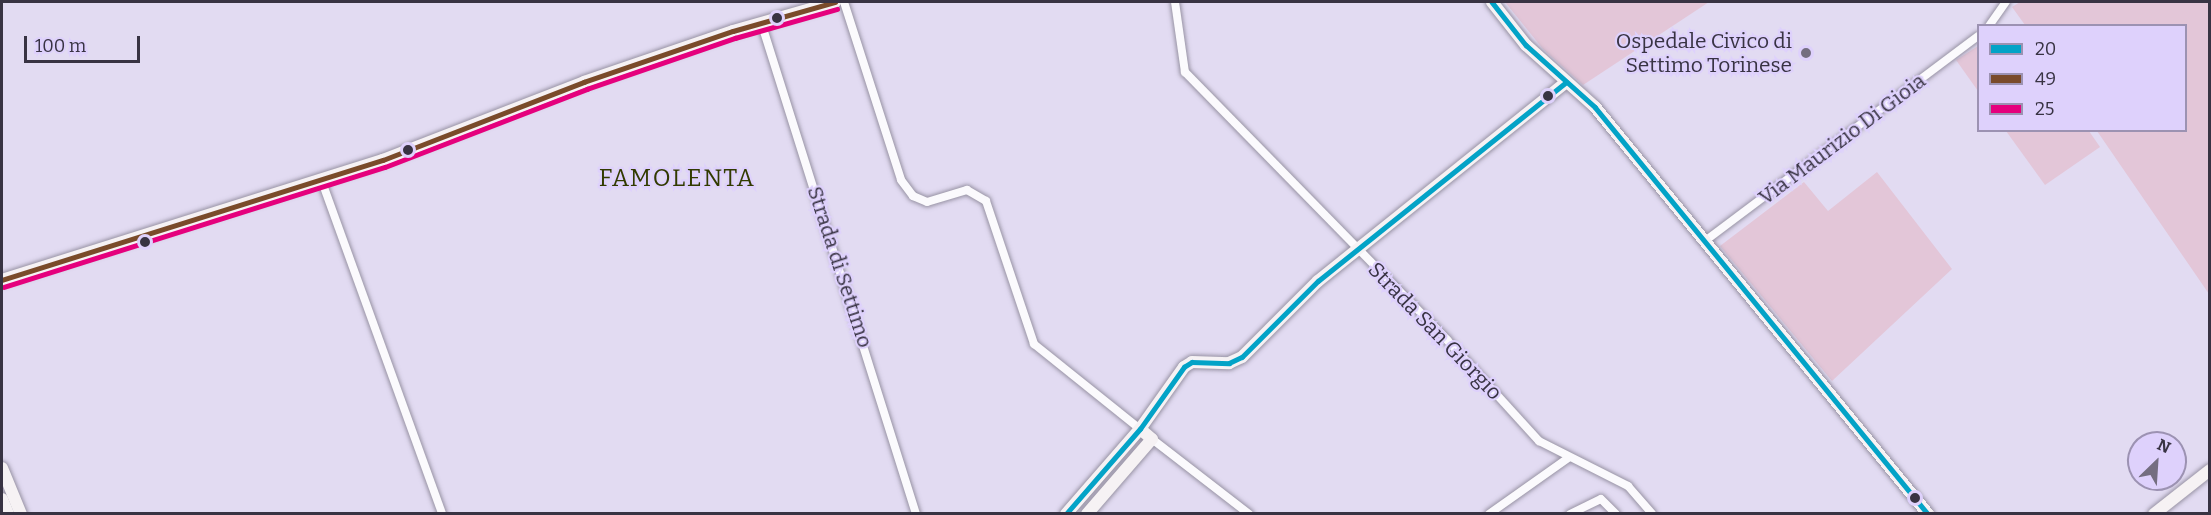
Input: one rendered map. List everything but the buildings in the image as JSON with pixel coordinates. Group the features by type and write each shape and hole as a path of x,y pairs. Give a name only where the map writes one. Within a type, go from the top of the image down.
{"street":[{"path":"3,280 383,160 584,82 761,22 835,2"},
{"path":"844,2 902,180 913,196 927,202 967,190 986,201 1019,305 1034,344 1249,513"},
{"name":"Strada San Giorgio","path":"1175,2 1185,72 1448,340 1539,441 1568,458 1628,486 1652,513"},
{"path":"1492,2 1526,45 1595,107 1928,513"},
{"path":"1991,24 2006,2"},
{"name":"Strada di Settimo","path":"761,22 916,513"},
{"name":"Via Maurizio Di Gioia","path":"1705,241 1977,37"},
{"path":"1066,513 1140,429 1184,367 1192,362 1229,363 1240,358 1317,281 1566,82"},
{"path":"321,179 442,513"},
{"path":"1087,513 1152,439"},
{"path":"1489,513 1568,458"},
{"path":"2,468 21,513"},
{"path":"2154,513 2210,470"},
{"path":"1084,492 1096,503"},
{"path":"2,499 8,513"},
{"path":"1570,513 1601,499 1616,513"}],"shaded area":[{"path":"1505,2 1709,2 1583,85 1543,49"},
{"path":"2020,2 2209,2 2209,294 2098,132 2187,132 2187,24 2024,24 2012,7"},
{"path":"1977,47 1977,90 1956,60"},
{"path":"2007,132 2090,132 2100,147 2045,185"},
{"path":"1877,172 1952,269 1832,381 1720,246 1804,182 1828,211"}],"transit line":[{"name":"49","path":"2,280 383,160 584,82 733,31 835,2"},
{"name":"20","path":"1492,2 1526,45 1595,107 1928,514"},
{"name":"25","path":"4,287 385,167 587,89 735,38 837,9"},
{"name":"20","path":"1066,514 1140,429 1184,367 1192,362 1229,363 1242,357 1318,281 1566,82"}],"place":[{"name":"Ospedale Civico di Settimo Torinese","path":"1806,53"}],"district":[{"name":"FAMOLENTA","path":"677,179"}]}
